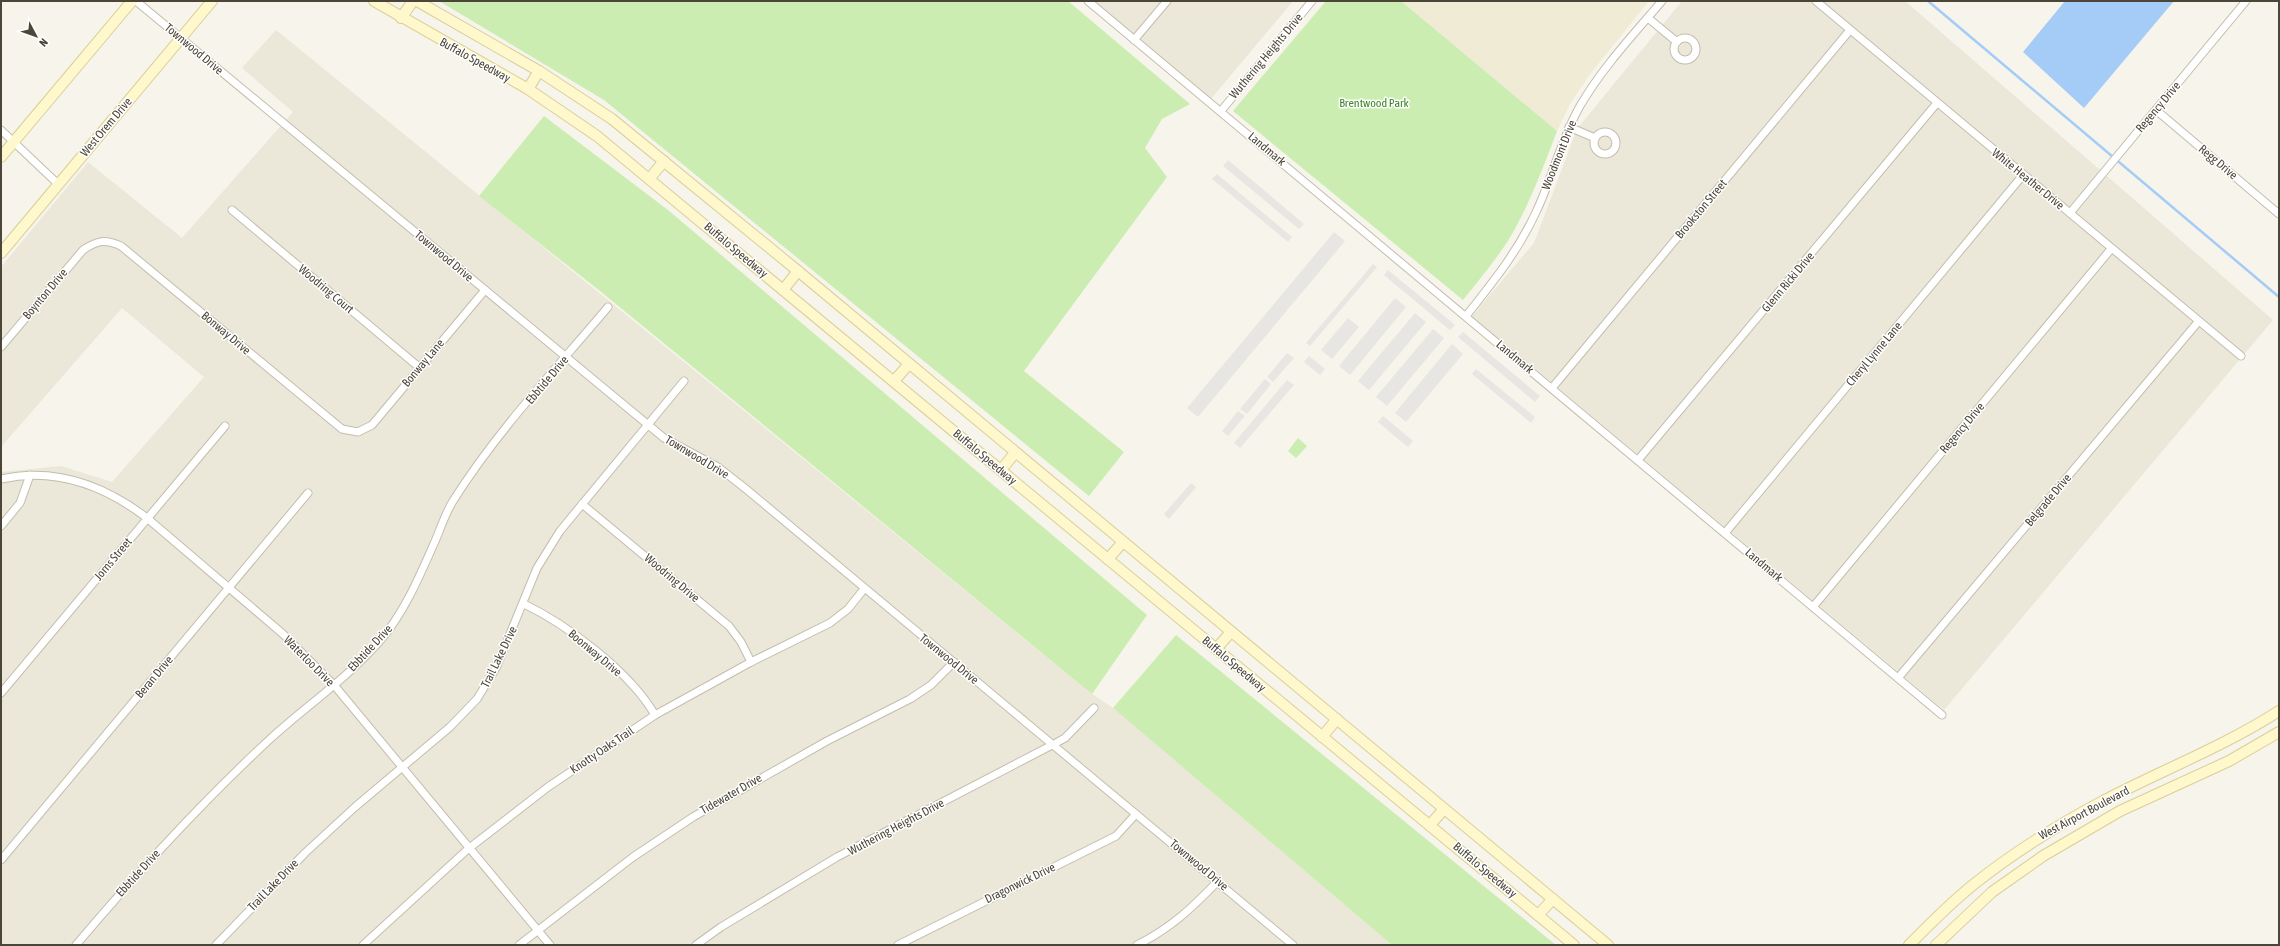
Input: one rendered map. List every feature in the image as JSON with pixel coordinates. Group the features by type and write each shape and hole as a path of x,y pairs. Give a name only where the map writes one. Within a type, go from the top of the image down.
{"main road":[{"path":"1,157 132,1"},
{"name":"West Orem Drive","path":"1,253 212,1"},
{"name":"Buffalo Speedway","path":"374,1 401,18 528,89 597,136 650,178 783,290 1574,945"},
{"path":"401,18 413,1"},
{"name":"Buffalo Speedway","path":"417,1 539,71 594,106 664,161 1608,945"},
{"path":"528,89 539,71"},
{"path":"650,178 664,161"},
{"path":"783,290 798,271"},
{"path":"894,381 909,364"},
{"path":"1001,470 1015,453"},
{"path":"1108,559 1122,542"},
{"path":"1216,649 1231,632"},
{"name":"West Airport Boulevard","path":"1909,945 1977,881 2027,845 2104,800 2238,736 2278,712"},
{"path":"1322,737 1337,720"},
{"name":"West Airport Boulevard","path":"1936,945 1992,892 2043,856 2120,811 2229,761 2279,732"},
{"path":"1430,825 1444,809"},
{"path":"2066,821 2082,833"},
{"path":"1538,915 1552,899"}],"street":[{"name":"Townwood Drive","path":"136,1 567,356 648,425 679,448 698,455 718,467 864,589 1054,744 1293,945"},
{"name":"Landmark","path":"1088,1 1942,715"},
{"path":"1134,40 1167,1"},
{"name":"Wuthering Heights Drive","path":"1221,111 1312,1"},
{"name":"Woodmont Drive","path":"1466,316 1503,270 1526,233 1538,209 1569,127 1606,66 1662,1"},
{"name":"White Heather Drive","path":"1816,1 2198,322 2241,356"},
{"name":"Regency Drive","path":"2070,213 2246,1"},
{"path":"1648,18 1677,42"},
{"name":"Brookston Street","path":"1552,388 1850,30"},
{"name":"Glenn Ricki Drive","path":"1638,460 1937,103"},
{"name":"Regg Drive","path":"2156,110 2279,214"},
{"path":"1569,127 1595,138"},
{"path":"1,130 58,184"},
{"name":"Cheryl Lynne Lane","path":"1725,533 2023,175"},
{"name":"Woodring Court","path":"232,210 420,368"},
{"name":"Bonway Drive","path":"92,244 107,240 121,246 342,429 358,432"},
{"name":"Boynton Drive","path":"1,347 82,250 92,244"},
{"name":"Regency Drive","path":"1813,607 2111,249"},
{"name":"Bonway Lane","path":"358,432 372,425 485,290"},
{"name":"Ebbtide Drive","path":"76,945 134,877 192,815 271,738 334,685 379,641 396,620 417,582 452,503 487,452 608,307"},
{"name":"Belgrade Drive","path":"1898,678 2198,322"},
{"name":"Trail Lake Drive","path":"216,945 305,853 355,807 402,769 450,727 477,699 496,668 538,568 560,531 684,381"},
{"name":"Jorns Street","path":"1,693 225,426"},
{"path":"1,526 20,503 30,475"},
{"name":"Waterloo Drive","path":"1,479 30,475 54,476 96,487 124,500 229,587 305,654 334,685 468,849 550,945"},
{"name":"Beran Drive","path":"1,860 308,493"},
{"name":"Woodring Drive","path":"582,504 729,626 741,642 750,662"},
{"name":"Knotty Oaks Trail","path":"363,945 468,849 542,791 655,715 750,662 830,622 848,609 864,589"},
{"name":"Boonway Drive","path":"524,604 545,614 564,626 599,655 638,691 655,715"},
{"name":"Tidewater Drive","path":"519,945 633,857 693,817 827,741 910,699 931,686 954,662"},
{"name":"Wuthering Heights Drive","path":"696,945 721,927 837,858 1065,738 1094,708"},
{"name":"Dragonwick Drive","path":"898,945 1116,836 1136,814"},
{"path":"1137,945 1153,937 1189,911 1218,881"}],"shaded area":[{"path":"1092,1 1293,1 1210,100"},
{"path":"1401,1 1649,1 1590,74 1570,104 1557,131"},
{"path":"1682,1 1905,1 2273,320 1944,710 1472,316 1534,243 1577,129"},
{"path":"276,30 1092,694 1113,708 1392,945 1,945 1,472 61,466 112,482 204,377 122,308 1,447 1,267 88,162 182,238 293,112 242,68"},
{"path":"1228,160 1304,224 1299,229 1223,166"},
{"path":"1217,174 1292,237 1288,242 1212,179"},
{"path":"1334,232 1345,241 1198,417 1187,408"},
{"path":"1373,264 1377,267 1310,346 1306,343"},
{"path":"1388,270 1455,325 1450,330 1384,275"},
{"path":"1395,298 1406,307 1350,375 1339,366"},
{"path":"1415,313 1426,322 1369,390 1358,381"},
{"path":"1348,318 1359,327 1332,359 1321,350"},
{"path":"1433,329 1444,338 1387,406 1376,397"},
{"path":"1463,332 1540,396 1535,402 1458,337"},
{"path":"1452,344 1463,354 1406,422 1395,413"},
{"path":"1287,353 1294,358 1273,382 1267,377"},
{"path":"1309,356 1325,369 1320,375 1304,362"},
{"path":"1476,369 1535,417 1531,423 1472,374"},
{"path":"1265,379 1271,384 1247,414 1240,409"},
{"path":"1287,380 1294,385 1240,448 1234,443"},
{"path":"1238,411 1245,416 1228,436 1222,431"},
{"path":"1383,416 1413,441 1408,447 1378,422"},
{"path":"1191,483 1196,487 1169,519 1164,514"}],"green space":[{"path":"439,1 1068,1 1190,104 1162,119 1145,148 1167,177 1024,371 1124,452 1089,496 604,100"},
{"name":"Brentwood Park","path":"1326,1 1401,1 1557,131 1534,191 1517,225 1499,254 1463,300 1233,111"},
{"path":"544,116 668,210 1147,615 1092,694 600,291 479,196"},
{"path":"1298,438 1307,446 1296,458 1288,451"},
{"path":"1176,635 1556,945 1392,945 1113,708"}],"water":[{"path":"2065,1 2174,1 2084,108 2023,52"}],"waterway":[{"path":"1928,1 2279,297"}]}
